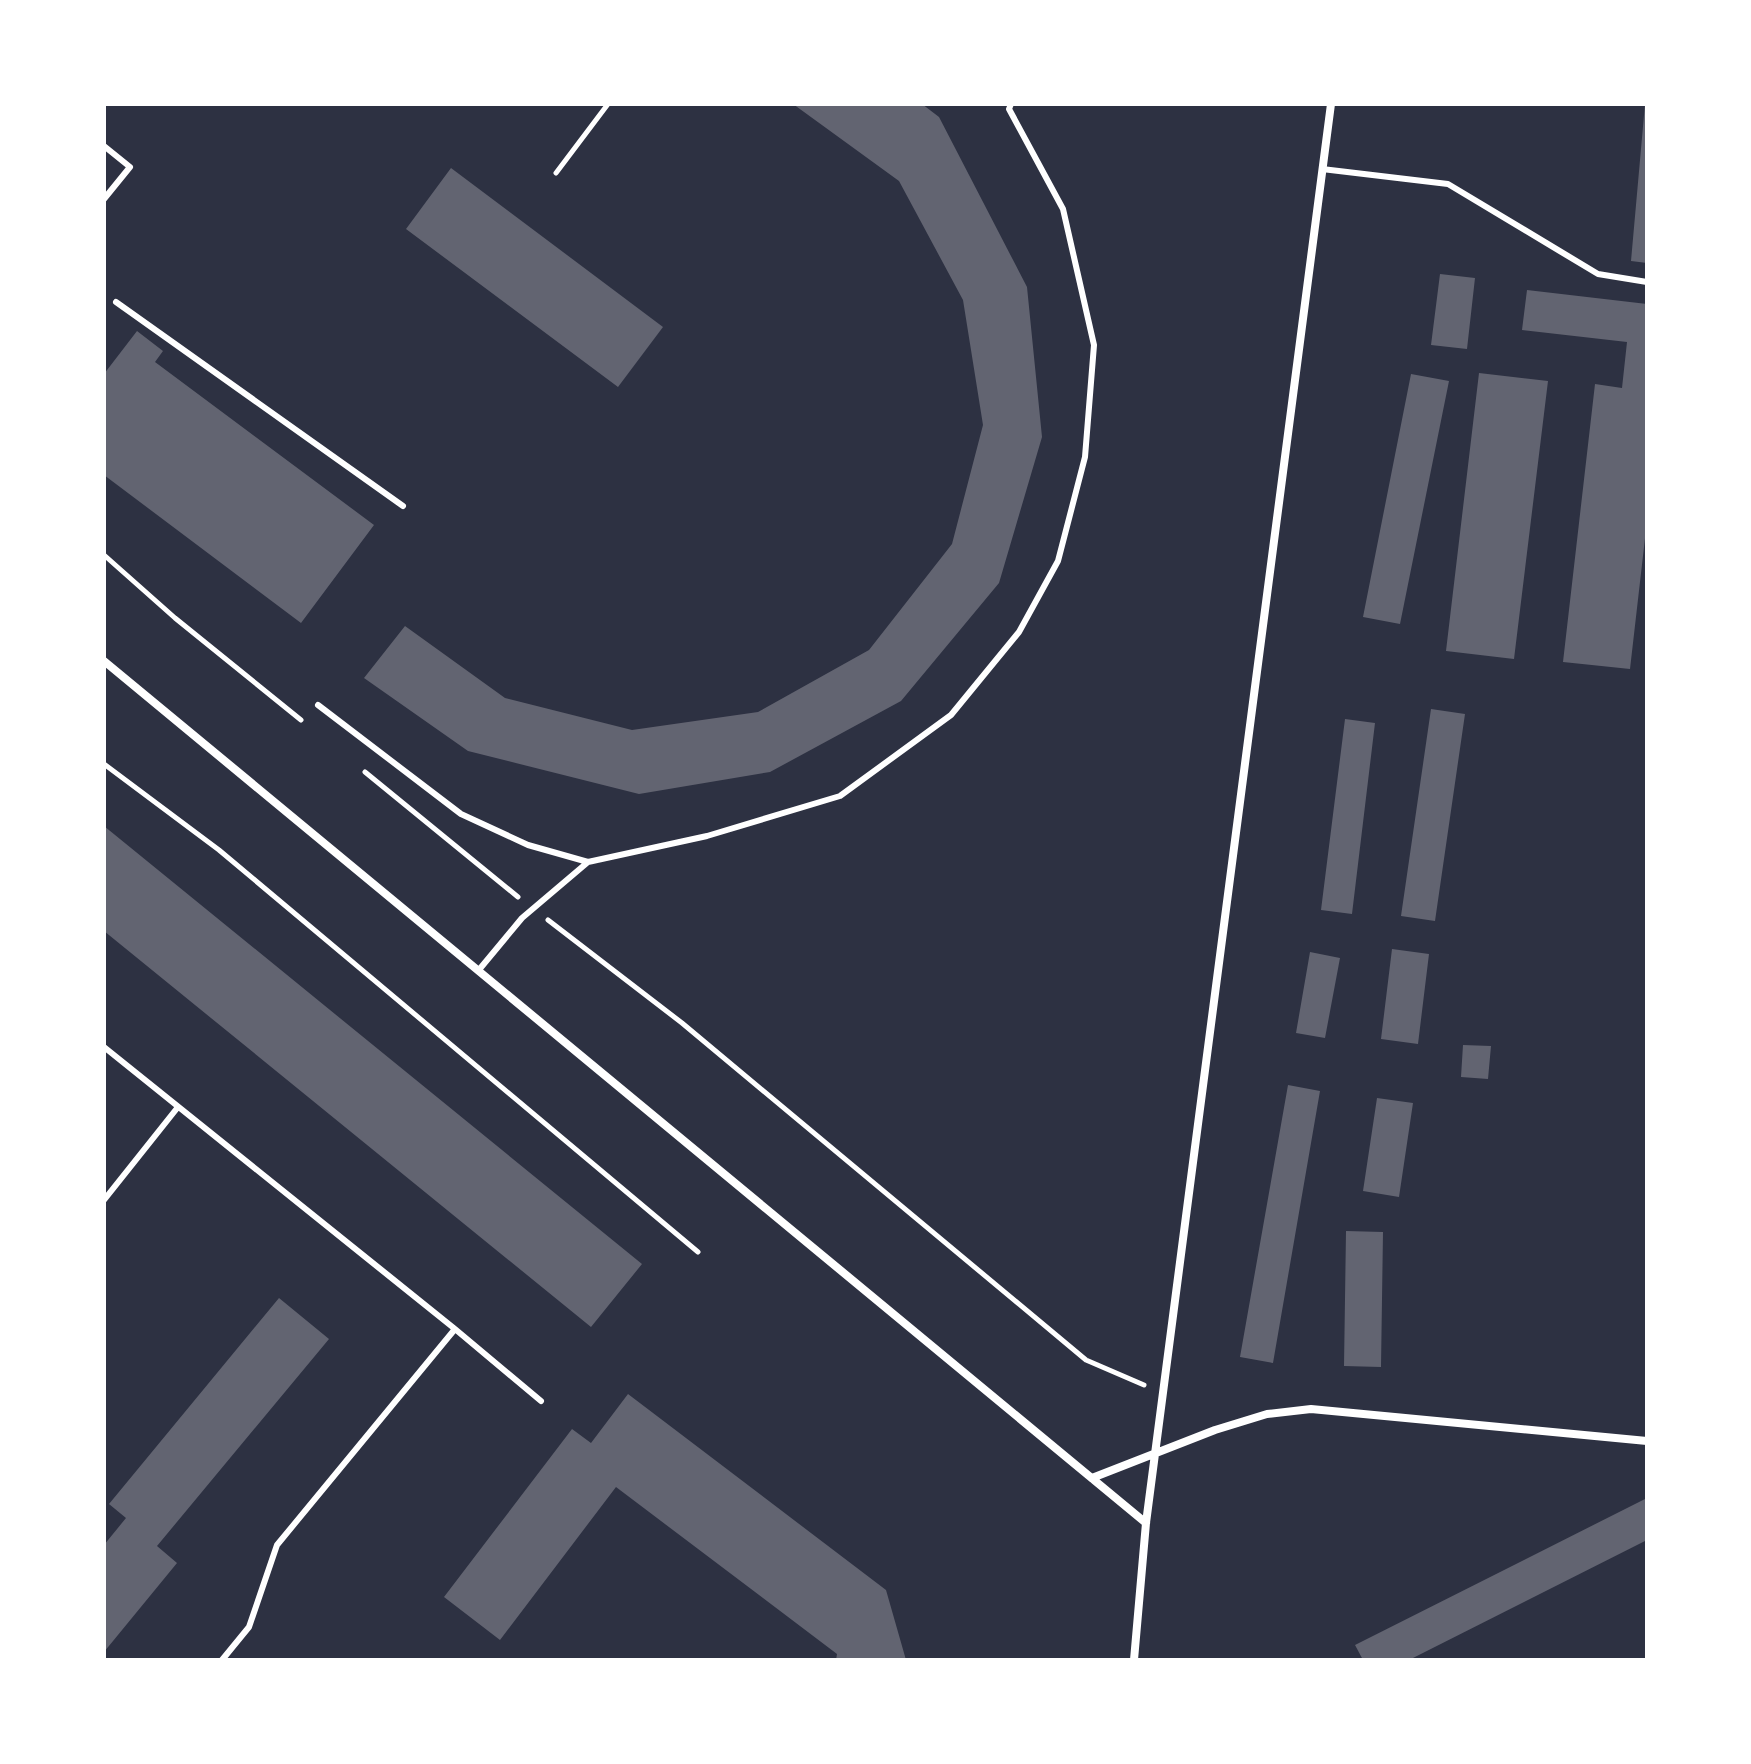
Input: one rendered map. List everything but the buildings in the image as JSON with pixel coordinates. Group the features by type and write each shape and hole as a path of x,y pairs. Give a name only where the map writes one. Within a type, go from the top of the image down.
{"street":[{"path":"1134,1660 1146,1523 1331,104"},
{"path":"104,661 1146,1523"},
{"path":"1092,1478 1215,1430 1267,1414 1311,1409 1647,1441"}],"lane":[{"path":"318,705 461,814 528,845 588,862 707,836 840,796 951,715 1019,632 1058,561 1085,457 1094,345 1063,209 1007,106"},
{"path":"104,146 130,167 104,199"},
{"path":"1322,169 1448,184 1598,274 1647,282"},
{"path":"116,302 403,506"},
{"path":"478,971 533,909 588,862"},
{"path":"104,1047 541,1401"},
{"path":"104,1200 178,1107"},
{"path":"222,1660 249,1627 277,1545 455,1329"}],"path":[{"path":"556,173 608,104"},
{"path":"104,555 175,618 311,728"},
{"path":"104,764 219,850 698,1252"},
{"path":"360,769 533,909 682,1023 1086,1360 1163,1393"}]}
